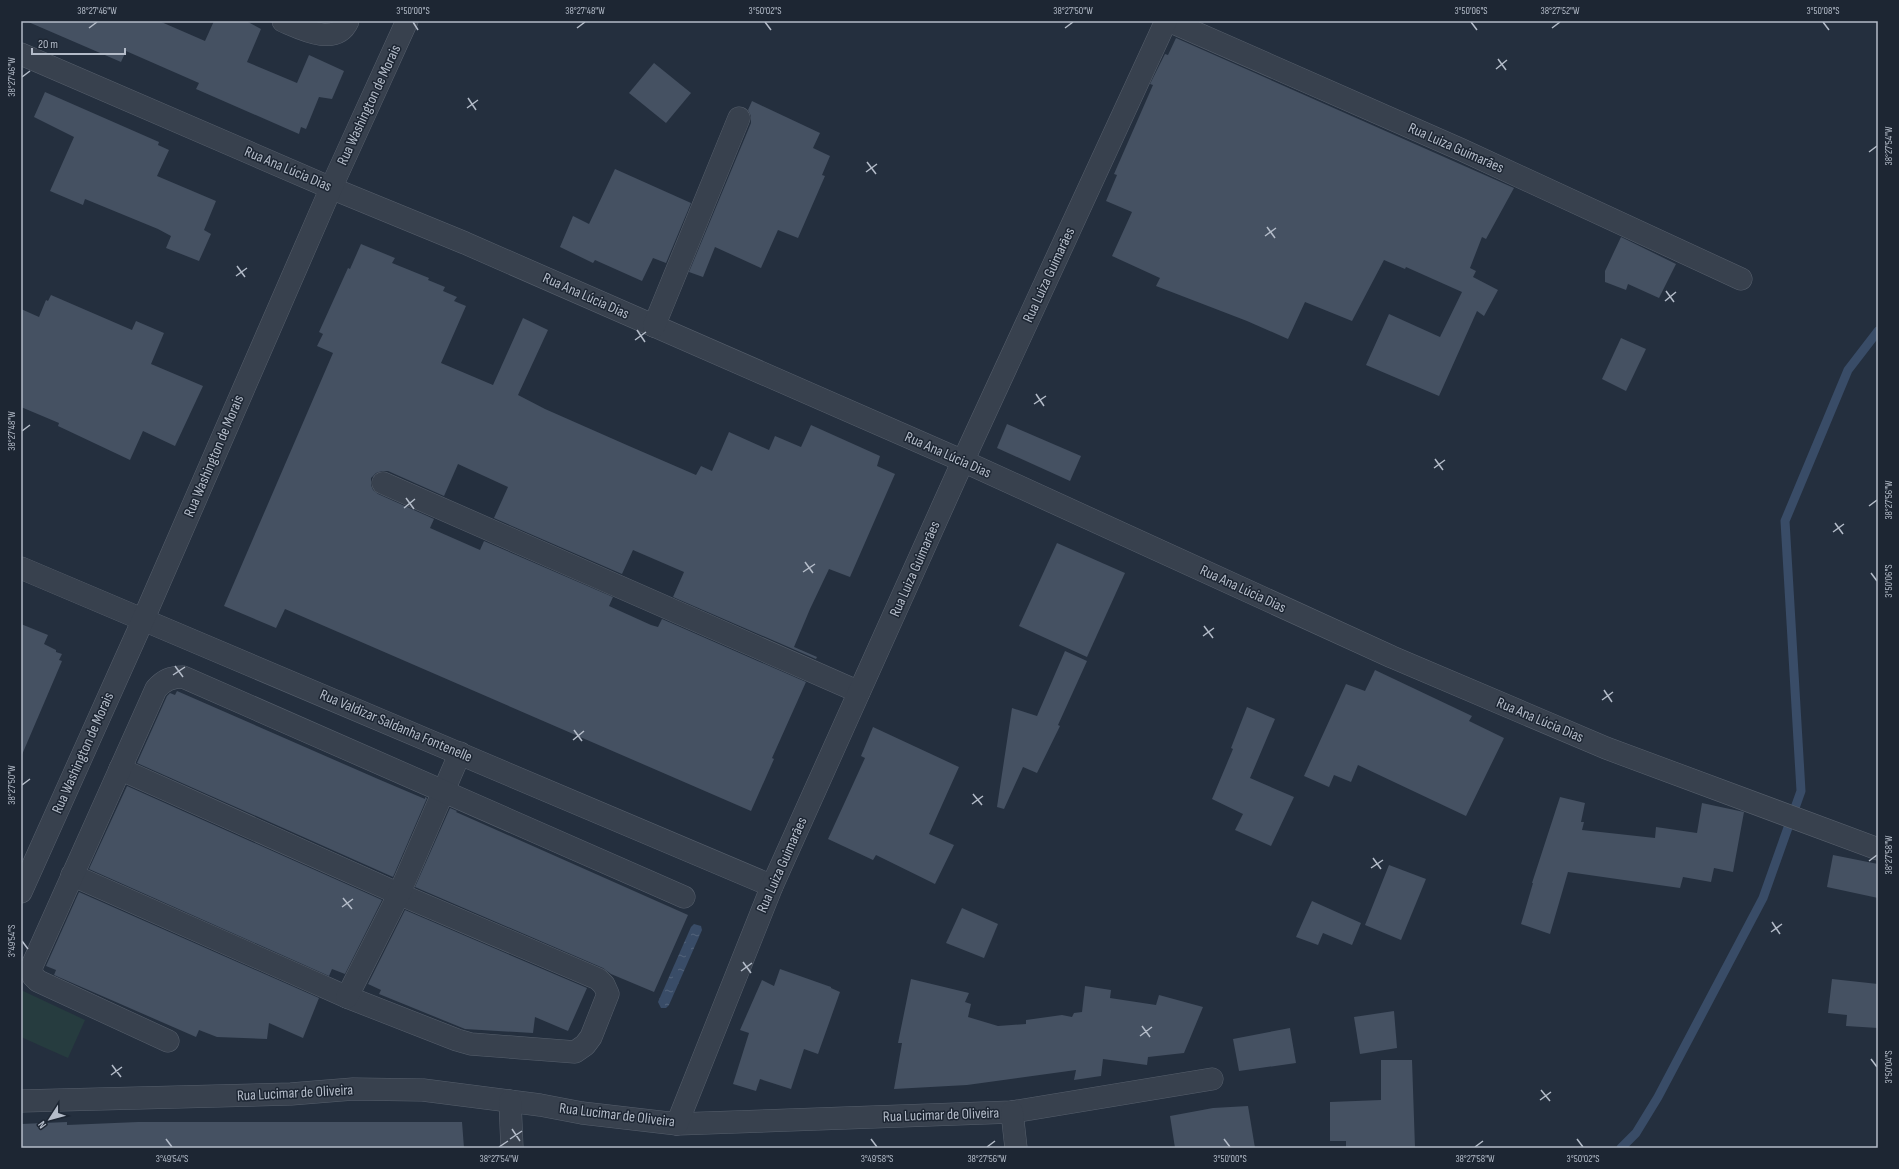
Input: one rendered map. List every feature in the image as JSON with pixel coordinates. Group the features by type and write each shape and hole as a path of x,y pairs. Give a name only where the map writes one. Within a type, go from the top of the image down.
{"street":[{"path":"283,21 314,34 333,34 345,27 348,21"},
{"name":"Rua Washington de Morais","path":"21,892 143,620 331,188 407,21"},
{"name":"Rua Luiza Guimarães","path":"678,1124 772,886 963,461 1166,21"},
{"name":"Rua Luiza Guimarães","path":"1169,21 1469,153 1741,279"},
{"name":"Rua Ana Lúcia Dias","path":"21,54 331,188 465,243 963,461 1392,657 1606,748 1878,849"},
{"path":"654,326 739,118"},
{"path":"383,483 859,692"},
{"name":"Rua Valdizar Saldanha Fontenelle","path":"21,568 772,886"},
{"path":"168,1041 38,981 33,976 30,968 156,689 162,682 173,677 183,677 684,898"},
{"path":"347,998 399,894 460,753"},
{"path":"72,875 347,998 456,1040 471,1044 575,1052 586,1045 591,1037 608,994 604,985 598,979 399,894 120,768"},
{"name":"Rua Lucimar de Oliveira","path":"21,1101 291,1094 353,1090 423,1090 582,1113 678,1124 1012,1112 1212,1079"},
{"path":"510,1102 512,1148"},
{"path":"1012,1112 1016,1148"}],"green space":[{"path":"21,990 85,1020 68,1058 21,1037"}],"water":[{"path":"694,924 701,926 702,930 669,1005 666,1008 661,1008 658,1002 691,927"}],"building":[{"path":"26,21 159,21 205,41 214,21 246,21 261,29 247,62 297,83 309,55 344,71 332,99 319,97 306,129 301,127 299,134 196,89 199,83 126,51 121,62"},
{"path":"1176,38 1514,188 1486,239 1482,237 1470,268 1476,271 1473,277 1498,290 1484,316 1477,311 1439,396 1366,365 1389,314 1440,337 1462,292 1406,267 1405,269 1384,260 1352,321 1305,302 1288,339 1247,321 1156,286 1160,278 1112,256 1132,212 1106,201 1117,175 1114,174 1153,85 1150,84 1165,54 1168,55"},
{"path":"654,63 691,93 666,123 629,93"},
{"path":"45,92 159,142 158,145 169,150 157,176 216,201 204,230 211,234 199,261 166,248 171,236 158,229 85,199 83,205 50,191 74,137 34,117"},
{"path":"752,101 820,133 813,148 830,156 822,175 825,176 798,238 778,230 761,268 715,247 703,277 689,272 751,123 751,116 748,110"},
{"path":"615,169 691,203 666,263 653,258 642,281 595,260 593,263 560,247 573,216 589,224"},
{"path":"1621,237 1676,264 1659,298 1628,284 1626,290 1605,282 1605,271"},
{"path":"361,244 395,258 392,263 429,278 428,280 445,287 443,291 457,297 454,301 466,306 441,363 493,385 523,318 548,330 518,395 545,409 696,475 701,466 712,471 729,432 769,450 775,436 801,447 811,425 880,456 877,466 895,474 850,577 829,569 810,609 794,647 817,657 816,659 673,597 684,572 633,550 622,574 494,518 508,487 458,464 444,496 388,471 376,473 371,478 373,490 378,494 434,519 430,528 480,550 484,541 613,597 609,606 651,625 658,627 662,619 806,682 772,758 774,759 751,811 285,609 276,628 224,606 333,353 317,346 323,334 319,332 348,268 350,269"},
{"path":"51,295 132,330 136,321 164,333 151,364 203,386 175,446 143,431 130,460 58,426 59,423 21,407 21,309 39,317 46,300 48,301"},
{"path":"1621,338 1646,349 1626,391 1602,379"},
{"path":"1007,424 1081,456 1070,481 997,448"},
{"path":"1057,543 1125,573 1087,657 1019,626"},
{"path":"21,624 48,635 44,644 62,654 59,660 62,661 21,757"},
{"path":"1065,651 1087,661 1058,725 1060,726 1037,773 1023,767 1004,809 997,807 1012,708 1037,716"},
{"path":"1375,670 1472,716 1469,721 1504,738 1466,816 1358,765 1351,782 1334,775 1329,787 1304,776 1346,684 1365,691"},
{"path":"177,691 378,779 425,799 425,797 427,798 393,877 137,763 167,696 170,693 175,695"},
{"path":"1247,707 1275,719 1250,778 1294,797 1271,846 1235,830 1243,814 1212,799 1233,749 1231,748"},
{"path":"873,727 959,767 929,834 954,845 935,884 876,855 873,860 828,839 865,758 861,756"},
{"path":"127,786 382,900 345,974 332,969 329,976 89,869"},
{"path":"1560,797 1585,803 1581,822 1584,822 1582,830 1655,838 1656,827 1697,833 1702,803 1744,812 1733,872 1714,868 1711,882 1683,877 1680,888 1568,872 1550,934 1521,924 1532,883"},
{"path":"450,808 688,915 654,992 611,974 603,968 415,887"},
{"path":"1833,855 1878,864 1878,898 1827,887"},
{"path":"1389,865 1426,879 1401,940 1365,925"},
{"path":"79,892 319,998 303,1038 269,1023 267,1039 217,1037 199,1030 196,1037 54,975 56,970 46,966"},
{"path":"1312,901 1361,923 1352,945 1323,933 1318,945 1296,937"},
{"path":"962,908 998,924 984,958 946,943"},
{"path":"405,910 587,988 568,1031 535,1017 533,1033 465,1029 379,994 381,990 368,984"},
{"path":"780,969 831,987 840,992 818,1054 804,1049 791,1089 760,1079 756,1091 733,1084 749,1033 740,1030 762,980 774,986"},
{"path":"911,979 969,993 965,1002 971,1004 968,1017 998,1026 1026,1024 1026,1020 1062,1015 1072,1017 1074,1013 1082,1012 1085,986 1111,990 1110,998 1156,1005 1159,995 1203,1007 1184,1053 1148,1057 1147,1065 1103,1059 1101,1076 1074,1080 1076,1070 967,1085 894,1089 902,1043 898,1043"},
{"path":"1832,979 1878,984 1878,1028 1846,1026 1847,1015 1828,1013"},
{"path":"1394,1011 1397,1048 1360,1054 1354,1017"},
{"path":"1290,1028 1296,1063 1239,1071 1233,1039"},
{"path":"1381,1060 1412,1060 1415,1148 1346,1148 1346,1141 1330,1141 1330,1102 1381,1100"},
{"path":"1248,1106 1255,1148 1175,1148 1170,1116 1213,1108"},
{"path":"67,1122 67,1125 138,1122 462,1122 464,1148 21,1148 21,1124"}],"waterway":[{"path":"1621,1148 1636,1133 1658,1097 1763,898 1801,791 1785,521 1848,370 1878,331"}]}
